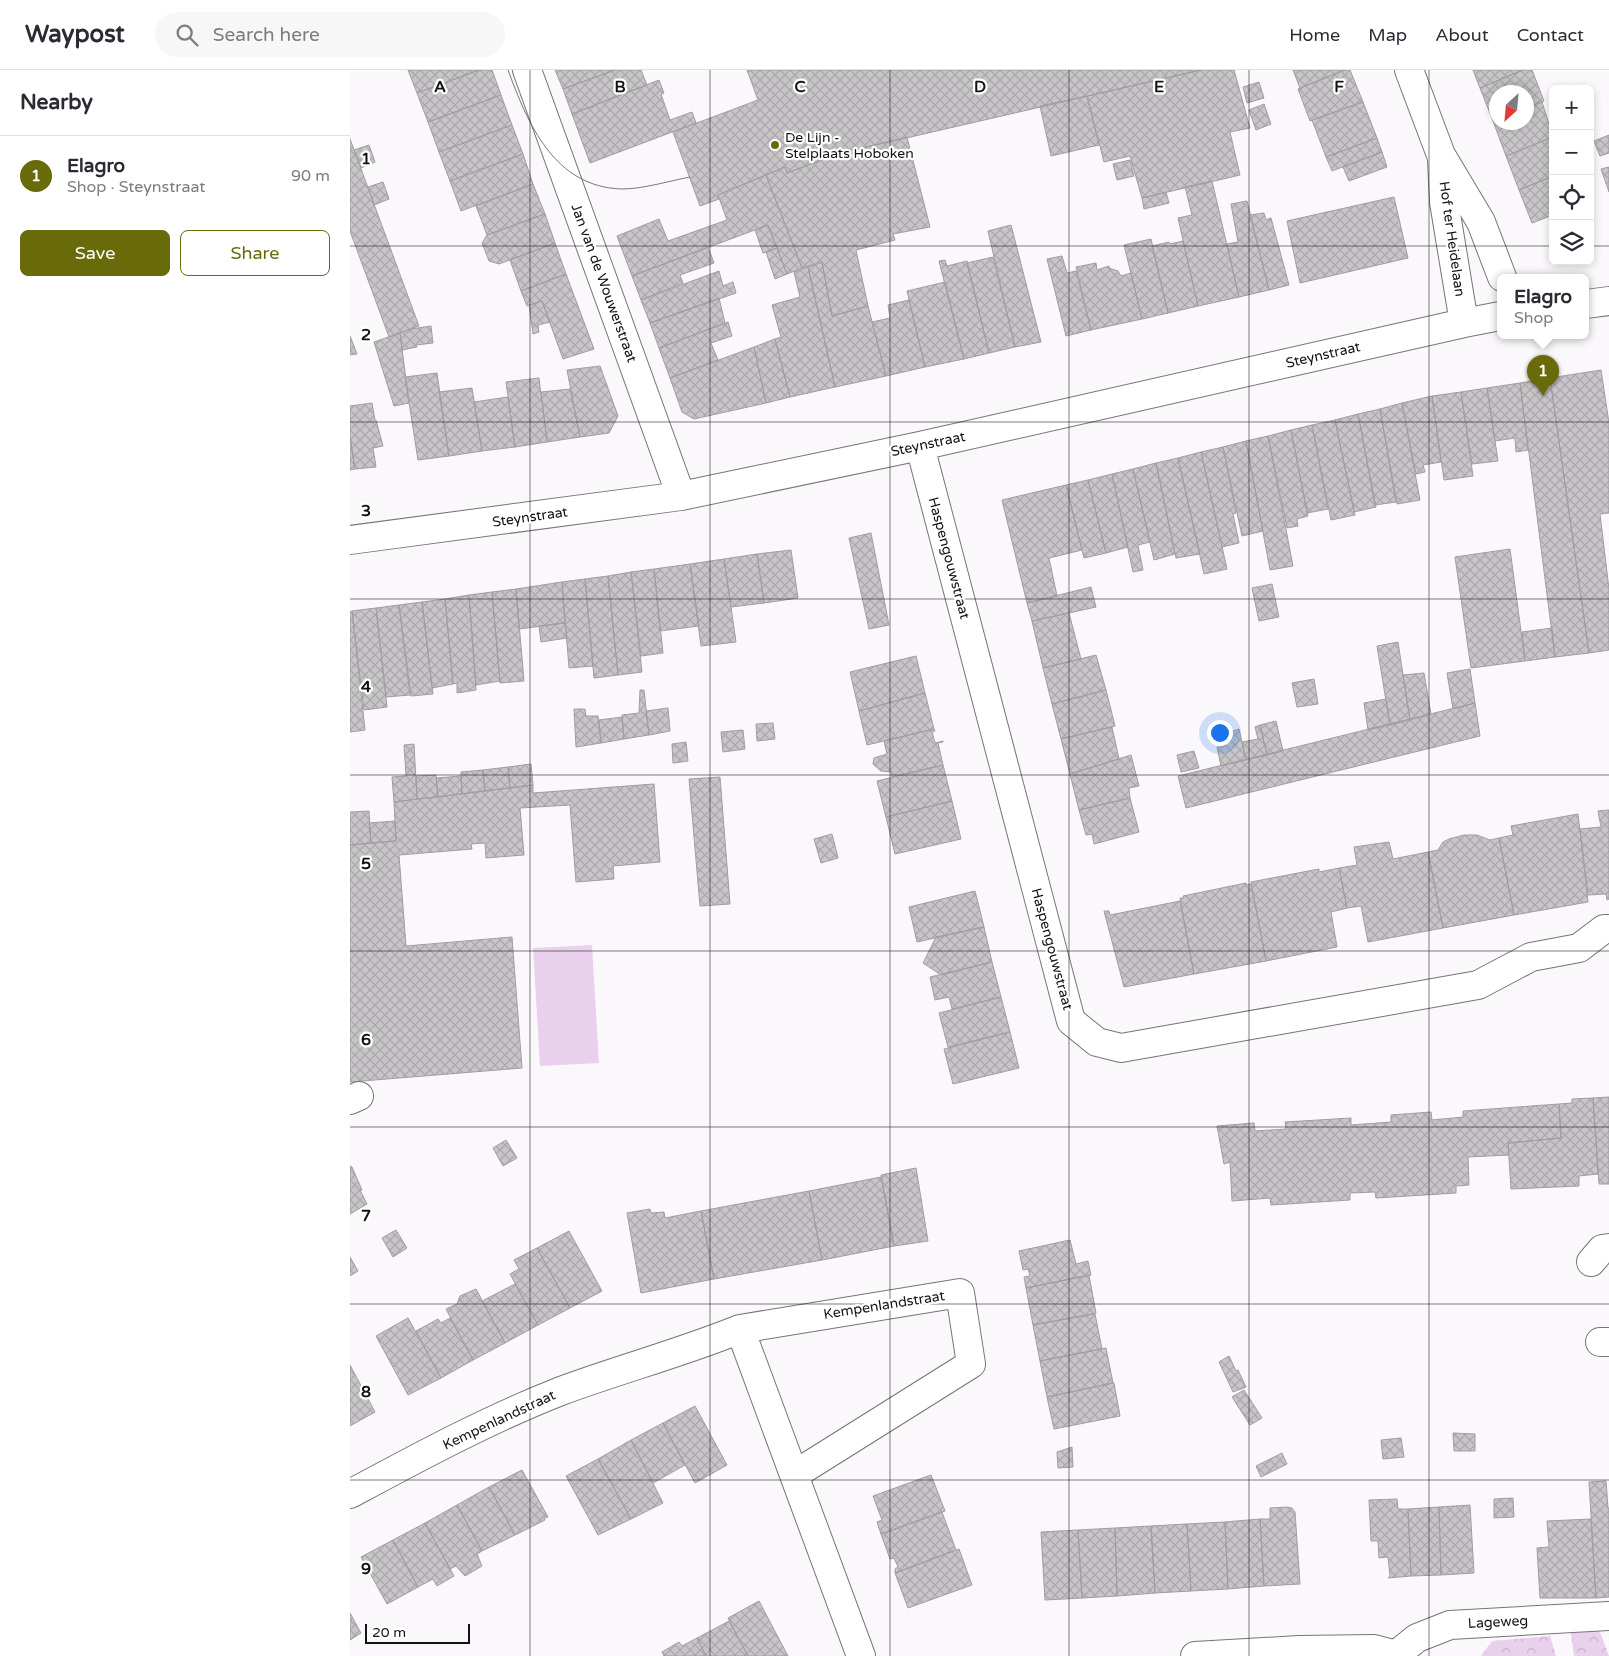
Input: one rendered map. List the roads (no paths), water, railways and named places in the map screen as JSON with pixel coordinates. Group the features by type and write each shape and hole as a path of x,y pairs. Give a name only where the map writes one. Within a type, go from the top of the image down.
{"street":[{"name":"Jan van de Wouwerstraat","path":"526,70 681,496"},
{"name":"Hof ter Heidelaan","path":"1409,70 1441,155 1481,222 1501,274"},
{"name":"Hof ter Heidelaan","path":"1441,155 1444,202 1464,323"},
{"path":"1589,304 1609,301"},
{"name":"Steynstraat","path":"350,540 681,496 920,446 1497,317"},
{"name":"Haspengouwstraat","path":"920,446 1071,1021 1097,1042 1121,1048 1478,985 1531,957 1579,948 1606,929"},
{"name":"Kempenlandstraat","path":"350,1494 480,1426 561,1391 740,1329 960,1293 971,1364 794,1475"},
{"path":"740,1329 861,1656"},
{"name":"Lageweg","path":"1396,1655 1417,1638 1450,1625 1609,1616"},
{"path":"1195,1656 1299,1650 1374,1649 1396,1655"}],"tram line":[{"path":"508,70 535,131 561,165 578,177 598,186 622,189 690,177"}],"place":[{"name":"De Lijn - Stelplaats Hoboken","path":"775,145"},
{"name":"Elagro","path":"1543,396"}]}
